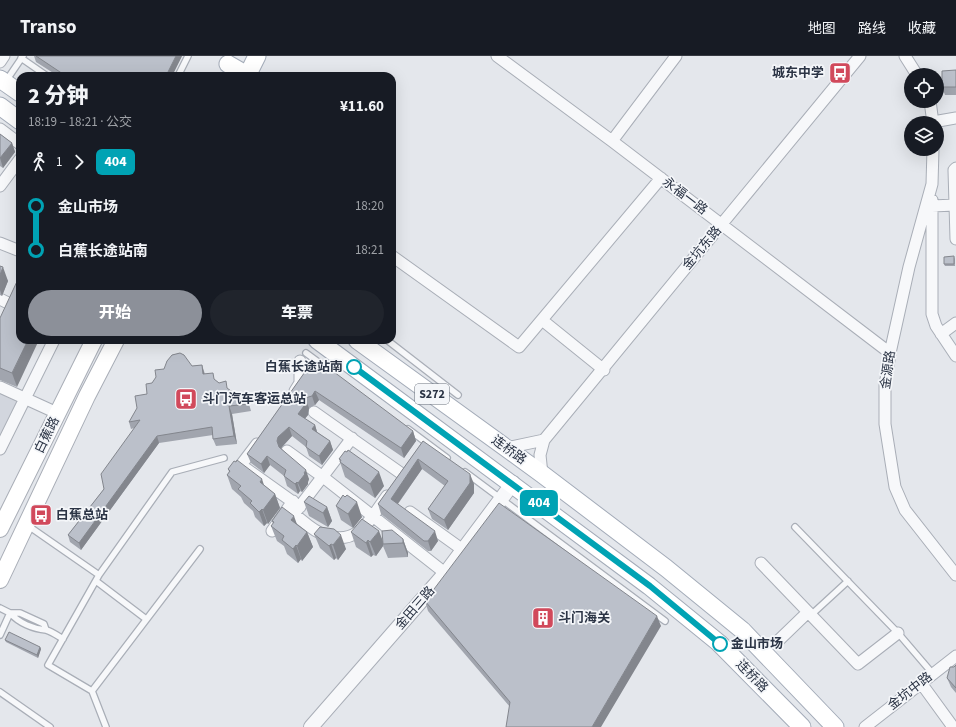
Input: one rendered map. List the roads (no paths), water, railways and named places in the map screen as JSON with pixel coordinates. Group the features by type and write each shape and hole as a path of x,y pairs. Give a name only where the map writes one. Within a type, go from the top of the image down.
{"main road":[{"path":"249,72 257,56"},
{"path":"227,65 240,72"},
{"path":"3,81 16,90"},
{"path":"0,106 16,118"},
{"name":"白蕉路","path":"2,519 92,344"},
{"path":"0,580 87,396 114,344"},
{"name":"连桥路","path":"363,344 542,474 666,568 742,630 835,727"},
{"name":"连桥路","path":"311,348 513,483 650,586 719,643 802,727"}],"street":[{"path":"0,62 4,56"},
{"name":"永福一路","path":"497,56 661,178 890,353"},
{"path":"612,141 676,56"},
{"name":"金坑东路","path":"544,440 604,370 860,56"},
{"path":"905,56 913,68"},
{"path":"944,120 956,118"},
{"path":"0,129 16,141"},
{"name":"金源路","path":"933,156 932,184 909,267 890,353 885,386 885,424 895,487 905,510 956,575"},
{"path":"2,178 16,163"},
{"path":"956,168 954,170 956,239"},
{"path":"396,259 519,347 661,178"},
{"path":"932,184 932,314 941,334 956,356"},
{"path":"932,206 955,205"},
{"path":"0,243 16,249"},
{"path":"542,320 604,370"},
{"path":"941,334 956,323"},
{"path":"0,449 52,344"},
{"path":"286,402 300,383 311,348"},
{"path":"0,388 57,413"},
{"path":"314,412 402,474"},
{"path":"264,433 242,465 296,504"},
{"path":"272,531 323,477 352,438"},
{"path":"418,451 426,440"},
{"path":"506,448 534,444 544,440"},
{"path":"542,474 540,455 544,440"},
{"path":"287,451 323,477 445,573"},
{"path":"296,504 294,514 324,535 344,538 358,534 410,462"},
{"name":"金田三路","path":"311,727 445,573 513,483"},
{"path":"410,512 463,550"},
{"path":"761,563 858,664 898,633"},
{"path":"779,640 810,613"},
{"name":"金坑中路","path":"865,727 956,656"},
{"path":"921,683 954,727"}],"lane":[{"path":"180,72 188,56"},
{"path":"3,81 22,57 42,72"},
{"path":"392,344 458,395"},
{"path":"311,348 333,373"},
{"path":"402,424 452,461"},
{"path":"106,727 92,691 48,665 98,578 172,472 224,458"},
{"path":"458,466 665,621"},
{"path":"26,525 98,578 146,619"},
{"path":"795,527 898,633 933,674"},
{"path":"92,691 200,549"},
{"path":"810,613 848,582"},
{"path":"0,608 10,613 20,613 44,624 46,630 63,639"},
{"path":"0,635 10,613"},
{"path":"0,692 50,727"}],"place":[{"name":"城东中学","path":"840,73"},
{"name":"白蕉长途站南","path":"354,367"},
{"name":"斗门汽车客运总站","path":"186,399"},
{"name":"白蕉总站","path":"41,515"},
{"name":"斗门海关","path":"543,618"},
{"name":"金山市场","path":"720,644"}]}
